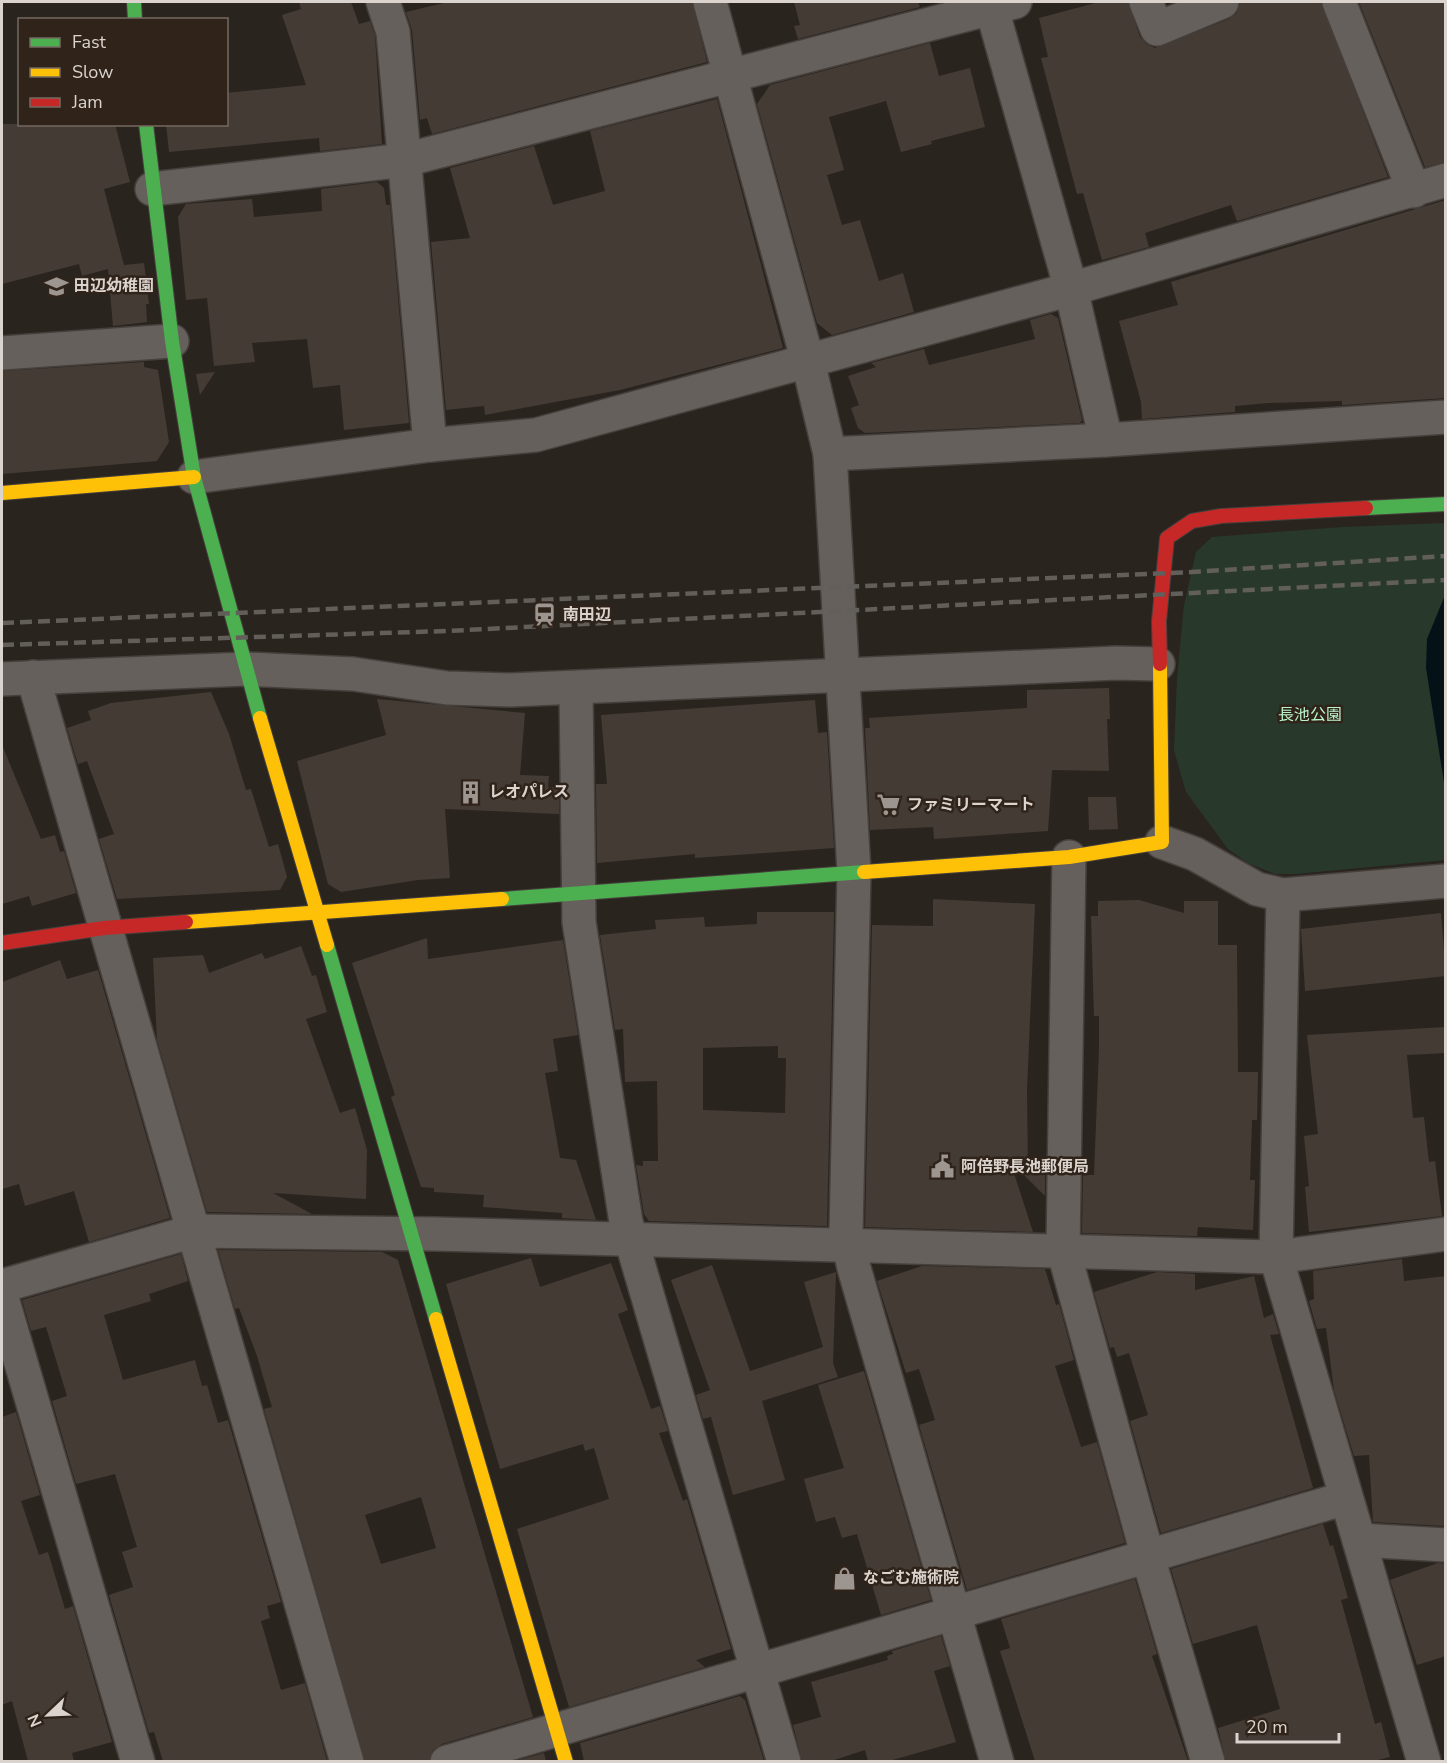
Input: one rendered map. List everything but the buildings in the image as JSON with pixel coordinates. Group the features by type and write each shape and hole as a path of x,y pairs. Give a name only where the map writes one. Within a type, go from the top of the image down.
{"street":[{"path":"134,2 135,18"},
{"path":"382,2 393,32 430,445"},
{"path":"710,2 808,362 830,454 854,872 846,1233 997,1761"},
{"path":"1146,2 1157,29 1221,2"},
{"path":"1339,2 1414,191"},
{"path":"152,189 405,160 999,4 1071,289 1106,440"},
{"path":"146,126 172,341 194,477 246,669 566,1761"},
{"path":"2,493 194,477 430,445 536,435 1071,289 1446,180"},
{"path":"2,353 172,341"},
{"path":"830,454 1106,440 1446,417"},
{"path":"1162,842 1158,664 1159,621 1167,538 1192,521 1221,516 1446,504"},
{"path":"346,1761 194,1231 104,928 17,678 246,669 352,674 447,688 510,690 841,674 1116,663 1158,664"},
{"path":"576,688 576,892 580,934 630,1239 784,1761"},
{"path":"2,943 104,928 1069,857 1162,842 1195,854 1228,875 1257,889 1283,895 1446,881"},
{"path":"1069,857 1063,1249 1148,1557 1208,1761"},
{"path":"1283,895 1276,1257 1424,1761"},
{"path":"2,1286 194,1231 630,1239 849,1247 1063,1249 1276,1257 1446,1234"},
{"path":"2,1298 138,1761"},
{"path":"447,1761 1346,1498"},
{"path":"1359,1540 1446,1545"}],"green space":[{"name":"長池公園","path":"1445,523 1445,860 1295,874 1275,874 1248,863 1228,849 1186,792 1174,750 1177,679 1184,605 1196,552 1212,537 1343,527"}],"shaded area":[{"path":"1445,595 1445,789 1426,668 1427,639"}],"railway":[{"path":"2,623 1192,572 1446,556"},
{"path":"2,645 447,631 1446,580"}],"traffic: fast":[{"path":"134,2 135,18"},
{"path":"146,126 172,341 194,477 260,718"},
{"path":"1366,508 1446,504"},
{"path":"502,899 864,872"},
{"path":"327,945 436,1319"}],"traffic: slow":[{"path":"2,493 194,477"},
{"path":"864,872 1069,857 1162,842 1160,664"},
{"path":"260,718 327,945"},
{"path":"186,922 502,899"},
{"path":"436,1319 566,1762"}],"traffic: jam":[{"path":"1160,664 1159,621 1167,538 1192,521 1221,516 1366,508"},
{"path":"2,943 104,928 186,922"}],"place":[{"name":"田辺幼稚園","path":"56,286"},
{"name":"南田辺","path":"545,615"},
{"name":"レオパレス","path":"471,792"},
{"name":"ファミリーマート","path":"889,805"},
{"name":"阿倍野長池郵便局","path":"943,1167"},
{"name":"なごむ施術院","path":"845,1578"}]}
